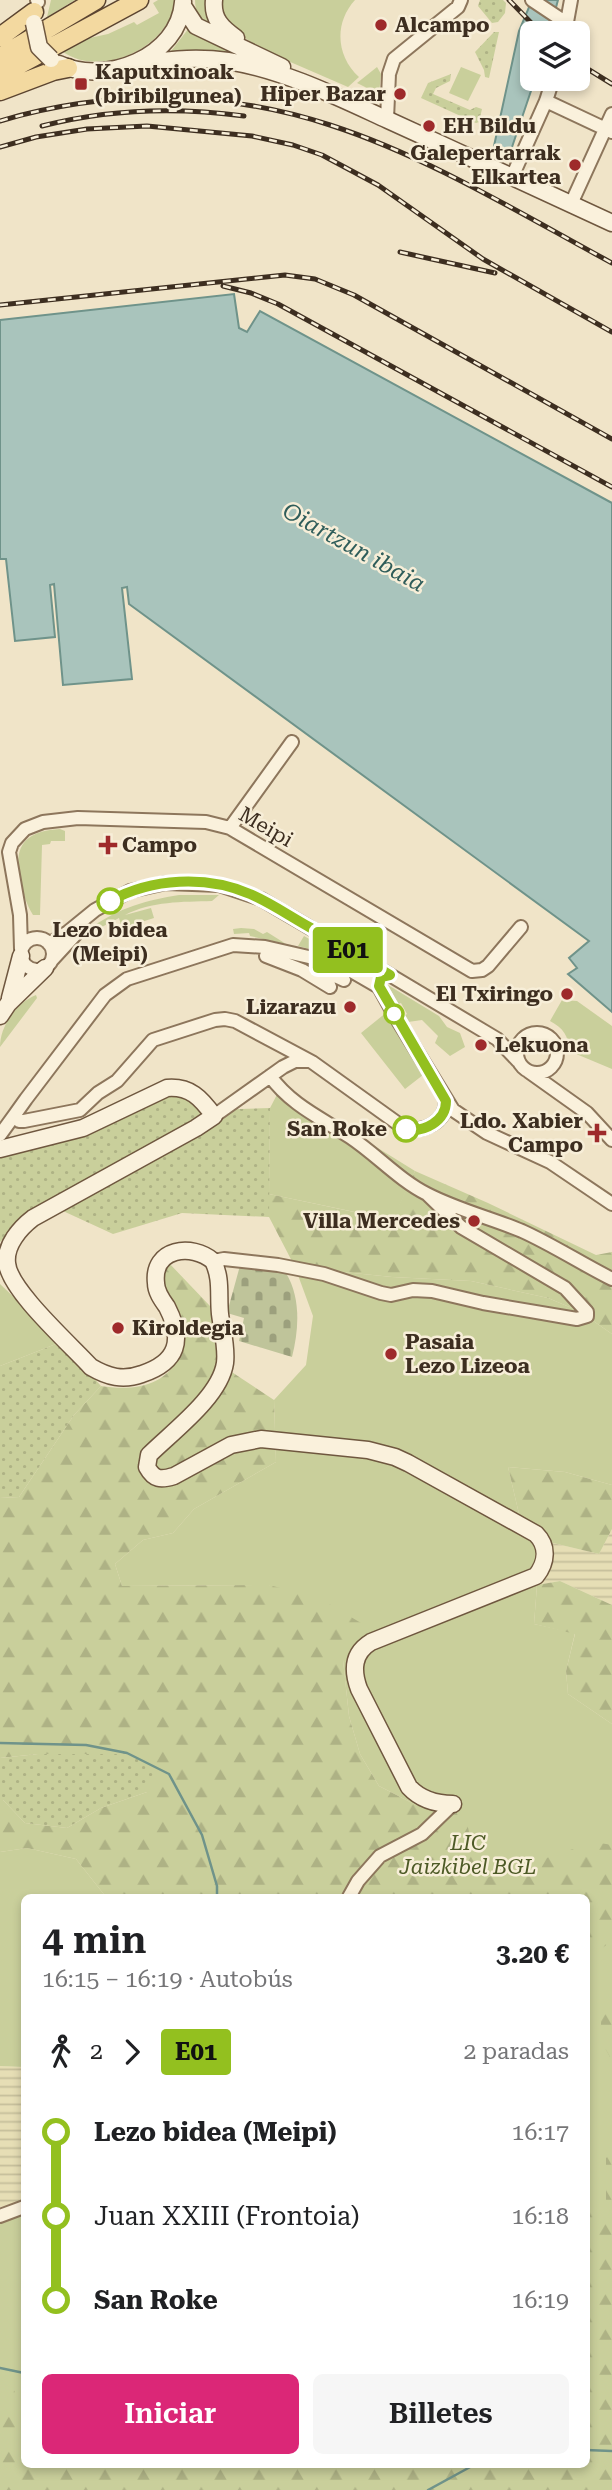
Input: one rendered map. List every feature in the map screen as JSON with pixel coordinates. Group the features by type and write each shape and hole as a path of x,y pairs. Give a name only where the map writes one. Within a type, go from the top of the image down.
{"main road":[{"path":"0,57 96,0"},
{"path":"0,75 139,0"},
{"path":"0,37 36,7"},
{"path":"0,91 68,68"}],"street":[{"path":"214,0 214,14 224,29 261,57"},
{"path":"387,119 389,74 394,58 458,7 461,0"},
{"path":"532,0 559,18"},
{"path":"567,21 571,0"},
{"path":"183,3 196,26 346,100 612,223"},
{"path":"127,66 145,57 168,38 176,26 183,3"},
{"path":"36,7 40,47 51,59 68,68 97,71 171,59 230,61 262,69 346,100"},
{"path":"512,177 550,91"},
{"path":"547,101 609,130"},
{"path":"570,204 609,130 612,114"},
{"path":"230,828 292,742"},
{"name":"Meipi","path":"21,953 18,904 9,852 17,835 33,825 78,818 206,822 230,828 468,970 479,971 488,966 521,927"},
{"path":"4,1010 79,931 127,901 174,883"},
{"path":"4,1010 21,953 28,941 43,941 118,897 143,887 174,883 219,885 248,893 497,1039 528,1071 587,1114 612,1140"},
{"name":"Meipi","path":"18,904 43,941"},
{"path":"21,953 29,969 40,970 48,964 52,951 43,941"},
{"path":"0,1135 17,1116 105,995 121,982 233,945 265,947 320,965 344,980"},
{"path":"320,965 353,964 356,960 353,953"},
{"path":"266,956 302,970 330,987 320,965"},
{"path":"341,964 379,986"},
{"path":"372,964 379,986 453,1110 473,1125 543,1158 612,1204"},
{"path":"379,986 381,977 390,975"},
{"path":"17,1116 27,1121 80,1110 98,1093 117,1081 153,1040 215,1020 235,1021 312,1062 408,1130 430,1126 445,1110 446,1101"},
{"path":"497,1039 510,1042 522,1040 534,1033 544,1034 552,1040 556,1059 549,1068 539,1072 528,1071"},
{"path":"518,1060 517,1049 522,1040"},
{"path":"312,1062 295,1061 196,1128 33,1218 16,1236 6,1259 9,1274 18,1289 91,1367 105,1375 126,1378 158,1368 172,1355 176,1347 177,1332 155,1282 160,1264 170,1254 186,1250 205,1254 213,1261 220,1283 225,1366 217,1382 193,1414 179,1430 149,1455 148,1467 156,1478 174,1476 231,1445 261,1439 368,1450 408,1463 536,1534 543,1541 544,1559 536,1576 371,1642 363,1647 355,1661 354,1671 359,1689 409,1787 414,1793 434,1803 453,1804"},
{"path":"270,1076 278,1088 305,1110 353,1139 411,1185 544,1241 612,1279"},
{"path":"0,1149 83,1128 167,1088 180,1088 197,1095 214,1116"},
{"path":"213,1261 224,1259 278,1265 324,1275 391,1295 413,1290 432,1291 483,1303 577,1319 587,1316 587,1312 565,1288 461,1227 427,1194"},
{"path":"351,1894 358,1881 380,1856 422,1834 453,1804"},
{"path":"0,2216 21,2208"}],"shaded area":[{"path":"612,1529 612,1605 560,1581 537,1585 553,1543 599,1554"},
{"path":"0,2066 21,2067 21,2201 0,2207"}],"green space":[{"path":"51,0 75,0 47,17"},
{"path":"158,0 175,0 171,17 148,44 132,53 115,60 97,62 79,59 63,52 85,39 108,34 134,22 137,25 159,13 153,3"},
{"path":"195,0 208,0 213,25 210,27 199,16"},
{"path":"219,0 355,0 344,19 340,39 351,69 359,77 348,87 265,51 225,25"},
{"path":"480,0 503,0 506,3 505,13 498,22 492,23 478,6"},
{"path":"189,28 248,58 168,55"},
{"path":"494,32 499,32 489,78 485,77 475,52"},
{"path":"377,67 381,74 379,94 357,83"},
{"path":"461,67 481,75 468,101 449,93"},
{"path":"451,74 450,81 436,88 433,94 470,110 476,107 482,109 479,122 421,98 428,83"},
{"path":"60,829 65,831 65,841 51,841 50,844 42,845 40,915 33,915 20,879 18,867 21,849 25,842 38,833"},
{"path":"179,895 219,895 212,901 167,903 135,910 125,915 151,908 154,918 122,928 119,918 96,930 92,927 134,906"},
{"path":"233,929 254,929 263,934 267,932 286,944 250,936 249,933 234,934"},
{"path":"304,936 338,955 298,946"},
{"path":"388,985 439,1016 447,1027 460,1033 465,1047 450,1056 435,1043 438,1036 422,1020 408,1022 404,1016 407,1014"},
{"path":"36,995 37,998 0,1047 10,1016"},
{"path":"562,1000 577,1001 612,1026 612,1069 569,1051 564,1033 550,1021"},
{"path":"387,1012 423,1075 405,1089 361,1033"},
{"path":"282,1085 302,1101 415,1171 393,1220 269,1194 270,1108"},
{"path":"167,1088 209,1110 270,1108 269,1217 182,1213 113,1234 63,1211 34,1207 0,1242 0,1149 76,1130"},
{"path":"415,1171 596,1255 612,1252 612,1334 579,1311 548,1298 471,1281 392,1277 295,1267 269,1217 269,1194 392,1220"},
{"name":"LIC Jaizkibel BGL","path":"168,1262 210,1306 218,1363 274,1400 276,1462 194,1509 173,1533 143,1540 115,1564 122,1586 269,1585 319,1598 361,1623 343,1660 349,1716 360,1754 379,1786 416,1805 443,1812 464,1810 480,1880 594,1842 612,1845 612,1941 598,1951 590,1962 590,1894 104,1894 76,1859 27,1848 0,1852 0,1800 25,1823 67,1828 101,1808 147,1792 136,1754 38,1754 0,1758 0,1498 19,1497 74,1415 101,1386 124,1388 147,1384 166,1374 174,1366 181,1351 184,1331 165,1289"},
{"path":"241,1262 286,1273 294,1293 297,1314 292,1357 239,1341 244,1318 227,1313"},
{"name":"LIC Jaizkibel BGL","path":"295,1267 392,1277 471,1281 548,1298 579,1311 612,1334 612,1485 565,1472 508,1467 519,1514 553,1543 537,1585 534,1624 575,1633 566,1671 568,1694 612,1724 612,2490 0,2490 0,2218 21,2210 21,2468 590,2468 590,1894 346,1894 443,1812 416,1805 379,1786 360,1754 349,1716 343,1660 269,1585 122,1586 115,1564 143,1540 173,1533 194,1509 276,1462 274,1400 306,1365 313,1316"},
{"path":"0,1284 61,1342 0,1366"},
{"path":"61,1342 101,1386 74,1415 19,1497 0,1498 0,1366"},
{"path":"508,1467 565,1472 612,1485 612,1529 599,1554 553,1543 519,1514"},
{"path":"560,1581 612,1605 612,1724 568,1694 566,1671 575,1634 534,1624 537,1585"},
{"path":"38,1754 136,1754 156,1767 147,1792 101,1808 67,1828 25,1823 0,1800 0,1758"},
{"path":"27,1848 76,1859 104,1894 21,1894 21,2067 0,2066 0,1852"},
{"path":"612,2003 610,2057 601,2041 601,2010"},
{"path":"612,2153 612,2490 0,2490 0,2429 21,2372 21,2468 590,2468 590,2202 606,2204 606,2158"}],"water":[{"path":"532,0 558,0 552,21 523,21"},
{"path":"520,29 520,91 531,91 510,153 494,146"},
{"name":"Oiartzun ibaia","path":"234,294 239,328 247,332 260,311 612,503 612,1012 568,974 577,968 569,958 589,941 129,604 127,587 122,588 132,679 63,685 54,584 50,585 55,637 15,641 6,559 0,559 0,320"}],"waterway":[{"path":"0,1743 86,1745 127,1753 169,1774 202,1835 217,1894"},
{"path":"0,2368 21,2372"},
{"path":"590,2450 612,2451"},
{"path":"428,2490 468,2468"}],"railway":[{"path":"509,0 529,21"},
{"path":"590,70 612,84"},
{"path":"0,121 82,103 124,99 207,100 290,113 367,138 403,153 612,263"},
{"path":"42,126 92,116 143,111 193,111 244,116"},
{"path":"0,147 36,137 87,129 147,126 252,136 293,145 322,155 378,185 483,259 612,332"},
{"path":"400,252 495,273"},
{"path":"0,305 285,275 315,279 354,295 612,439"},
{"path":"223,286 278,304 612,487"}],"bus line":[{"name":"E01","path":"110,901 143,887 166,883 204,883 233,888 261,900 390,975 381,977 379,986 446,1101 445,1110 430,1126 418,1130 406,1129"}],"place":[{"name":"Alcampo","path":"381,25"},
{"name":"Kaputxinoak (biribilgunea)","path":"81,84"},
{"name":"Hiper Bazar","path":"400,94"},
{"name":"EH Bildu","path":"429,126"},
{"name":"Galepertarrak Elkartea","path":"575,165"},
{"name":"Campo","path":"108,845"},
{"name":"Lezo bidea (Meipi)","path":"110,901"},
{"name":"El Txiringo","path":"567,994"},
{"name":"Lizarazu","path":"350,1007"},
{"name":"Lekuona","path":"481,1045"},
{"name":"San Roke","path":"406,1129"},
{"name":"Ldo. Xabier Campo","path":"597,1133"},
{"name":"Villa Mercedes","path":"474,1221"},
{"name":"Kiroldegia","path":"118,1328"},
{"name":"Pasaia Lezo Lizeoa","path":"391,1354"}]}
